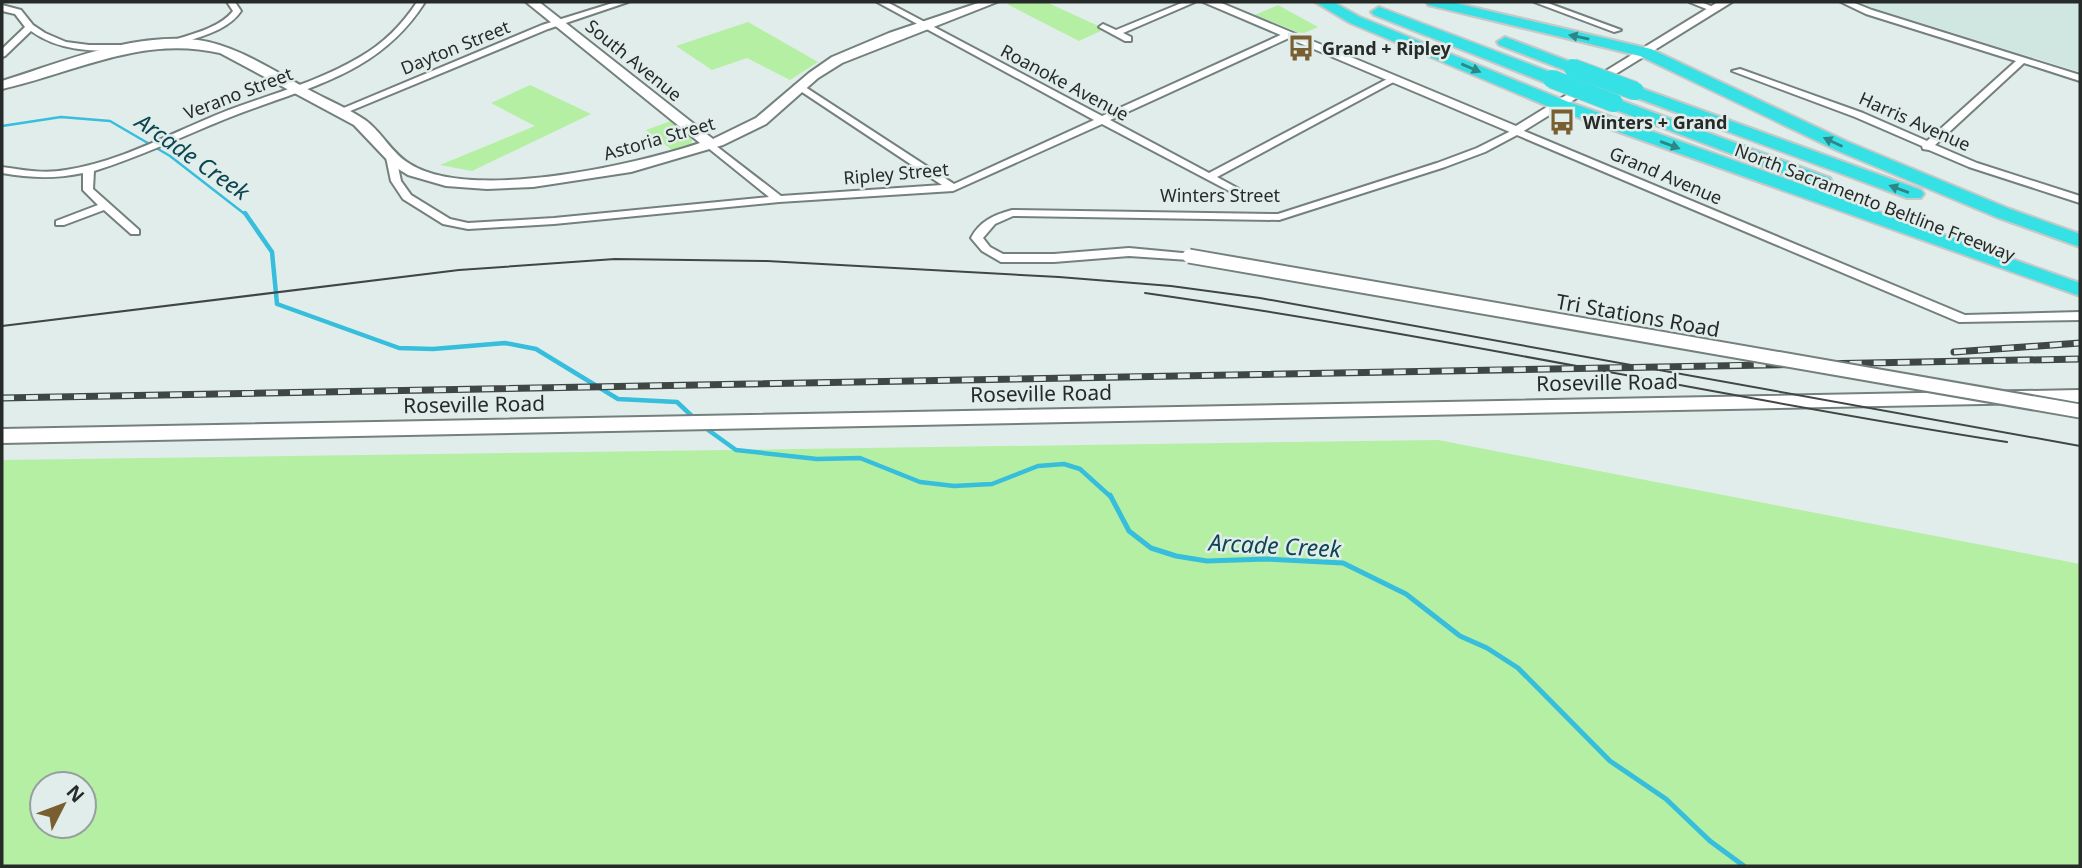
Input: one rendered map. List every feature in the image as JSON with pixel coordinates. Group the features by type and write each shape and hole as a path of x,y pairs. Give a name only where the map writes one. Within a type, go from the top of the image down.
{"highway":[{"path":"1322,2 1355,20 1560,105 2046,273 2080,290"},
{"path":"1397,2 1460,25"},
{"path":"1433,2 1645,52 1842,146 1991,208 2080,241"},
{"name":"North Sacramento Beltline Freeway","path":"1363,5 2046,273 2080,281"},
{"name":"North Sacramento Beltline Freeway","path":"1485,35 1957,210 2080,249"}],"main road":[{"name":"Roseville Road","path":"787,421 2080,396"}],"street":[{"path":"171,44 229,21 237,11 231,2"},
{"name":"Verano Street","path":"2,170 44,175 89,169 132,156 341,70 376,50 410,21 421,2"},
{"name":"South Avenue","path":"532,2 779,199"},
{"name":"Dayton Street","path":"339,112 559,22 624,2"},
{"name":"Roanoke Avenue","path":"881,2 1235,191"},
{"name":"Astoria Street","path":"2,85 133,48 198,44 224,50 367,128 391,157 408,170 430,178 502,184 593,175 711,145 759,123 780,107 799,86 838,60 991,2"},
{"path":"1115,33 1191,2"},
{"name":"Grand Avenue","path":"1209,2 1963,319 2080,316"},
{"path":"1538,2 1617,30"},
{"path":"1693,2 1714,9"},
{"name":"Winters Street","path":"1189,256 1129,252 1001,258 985,249 977,238 991,220 1012,213 1279,216 1441,165 1481,150 1517,131 1726,2"},
{"path":"1845,2 1869,12 2080,78"},
{"path":"2,8 23,15 30,27 48,40 66,46 133,48"},
{"path":"2,54 30,27"},
{"path":"1103,27 1128,39"},
{"name":"Ripley Street","path":"391,157 396,181 414,202 447,222 477,226 554,222 779,199 953,188 1288,35"},
{"path":"1927,147 2022,60"},
{"name":"Harris Avenue","path":"1737,71 1859,115 1973,165 2080,200"},
{"path":"1209,177 1394,79"},
{"path":"799,86 953,188"},
{"path":"89,169 88,190 135,232"},
{"path":"60,223 104,206"},
{"name":"Tri Stations Road","path":"1189,256 2080,411"},
{"name":"Roseville Road","path":"2,436 787,421"}],"shaded area":[{"path":"1870,2 2080,2 2080,72 1864,5"}],"green space":[{"path":"1046,2 1105,29 1079,41 1007,4"},
{"path":"1278,5 1318,27 1302,34 1255,15"},
{"path":"748,22 818,62 790,80 747,58 712,70 676,46"},
{"path":"530,85 591,114 472,171 440,165 535,126 491,103"},
{"path":"671,121 693,138 691,144 672,150 646,130"},
{"path":"1438,440 2080,564 2080,866 2,866 2,460"}],"waterway":[{"name":"Arcade Creek","path":"2,126 61,117 110,121 170,156 246,215"},
{"name":"Arcade Creek","path":"245,213 272,252 277,304 399,348 433,349 505,343 536,349 618,399 677,402 695,419"},
{"name":"Arcade Creek","path":"704,427 736,450 817,459 860,458 920,482 954,486 992,484 1038,466 1064,464 1080,469 1111,497"},
{"name":"Arcade Creek","path":"1110,495 1129,531 1151,548 1176,556 1207,561 1267,559 1343,563 1406,594 1460,636 1487,648 1518,668 1610,761 1666,799 1710,841 1744,866"}],"tram line":[{"path":"2,326 459,270 615,259 767,261 1059,277 1171,286 1260,298 2080,446"},
{"path":"1145,293 1361,327 1791,406 2007,442"}],"railway":[{"path":"1954,352 2080,343"},
{"path":"2,398 2080,359"}],"place":[{"name":"Grand + Ripley","path":"1301,48"},
{"name":"Winters + Grand","path":"1562,122"}]}
